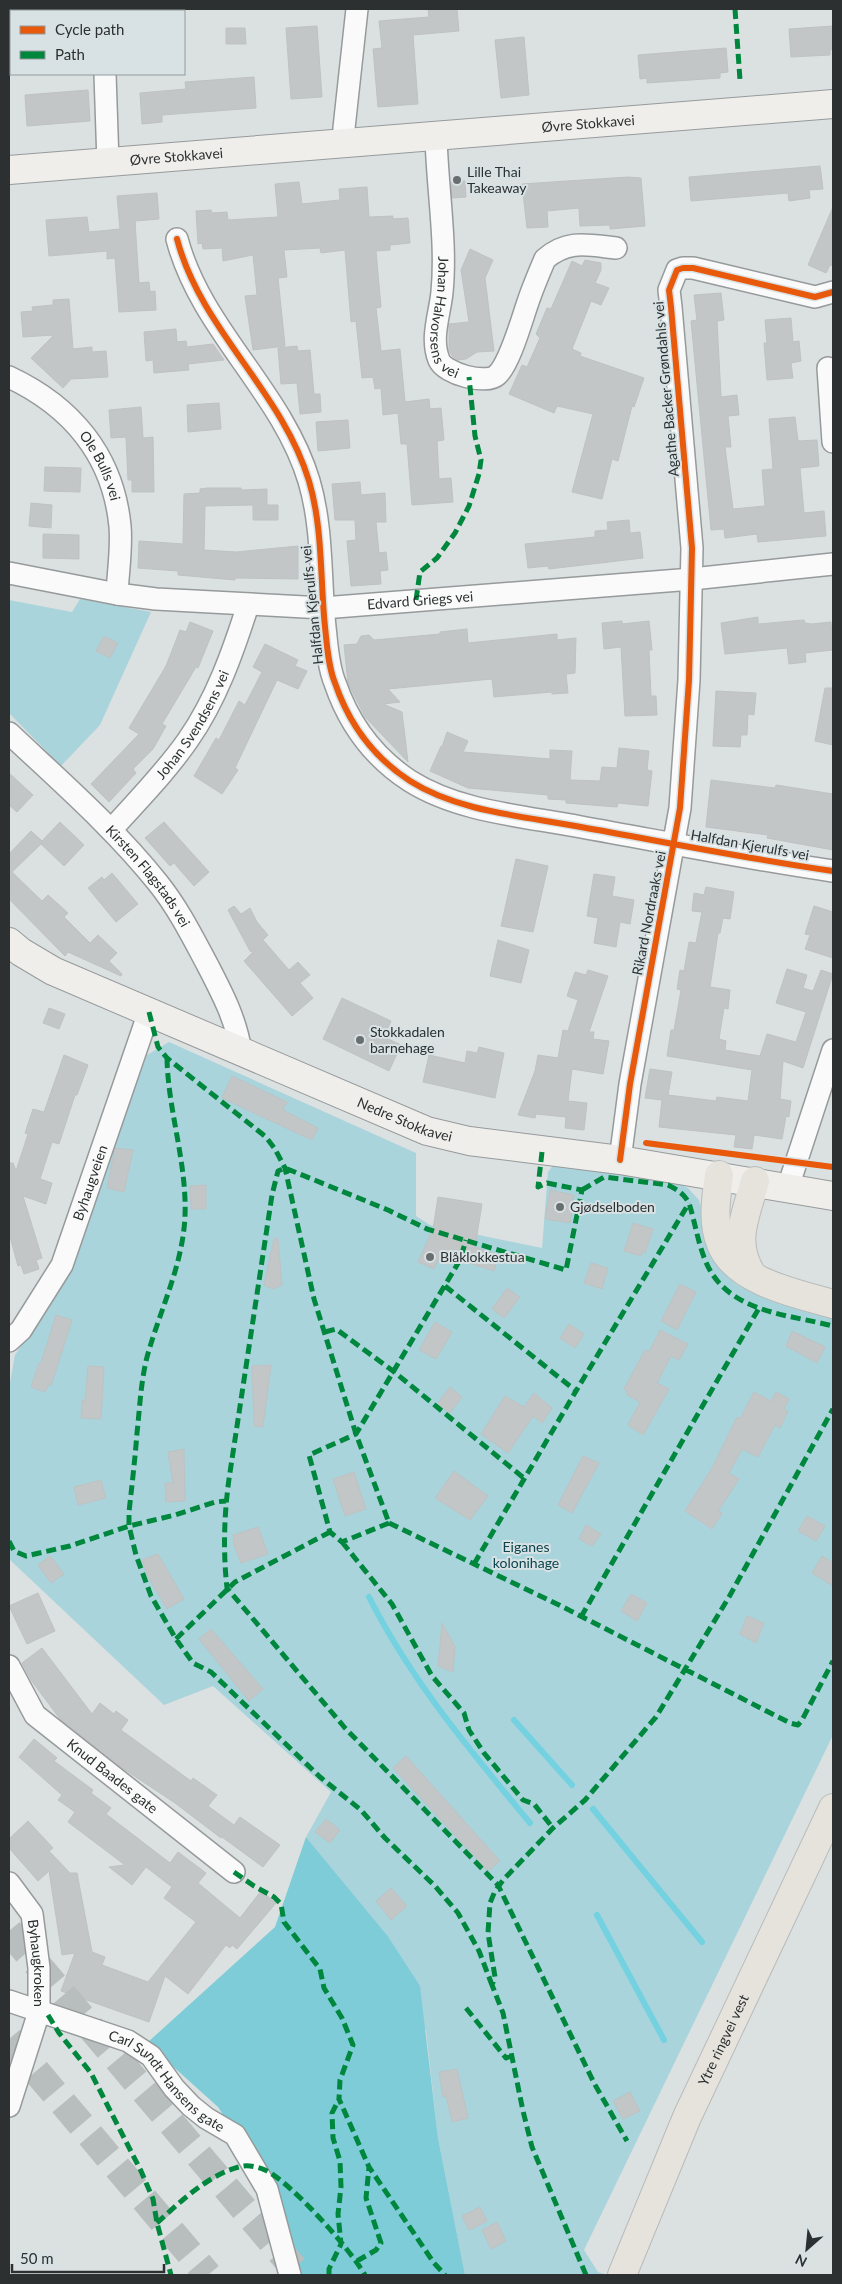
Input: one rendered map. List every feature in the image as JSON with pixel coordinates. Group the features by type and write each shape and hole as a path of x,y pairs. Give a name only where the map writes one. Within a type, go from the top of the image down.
{"main road":[{"name":"Øvre Stokkavei","path":"9,170 833,104"},
{"name":"Nedre Stokkavei","path":"9,942 52,972 427,1131 469,1141 620,1160 755,1181 833,1196"},
{"path":"719,1175 716,1216 720,1244 728,1257 753,1276 777,1287 833,1304"},
{"path":"753,1276 741,1252 741,1236 755,1181"},
{"name":"Ytre ringvei vest","path":"622,2275 687,2117 833,1808"}],"street":[{"path":"344,143 357,9"},
{"path":"105,75 108,163"},
{"name":"Johan Halvorsens vei","path":"436,136 442,291 436,324 436,344 439,360 448,370 469,377 489,378 497,375 511,349 542,265 545,259 555,250 572,244 616,248"},
{"name":"Halfdan Kjerulfs vei","path":"176,239 189,278 204,306 281,419 298,451 309,482 316,516 326,643 333,680 352,724 371,749 409,781 451,800 485,809 833,871"},
{"name":"Agathe Backer Grøndahls vei","path":"692,579 688,487 669,290 673,278 677,270 693,268 814,297 833,292"},
{"path":"828,368 833,442"},
{"name":"Ole Bulls vei","path":"9,377 32,388 55,404 92,445 106,469 116,501 120,527 117,594"},
{"name":"Edvard Griegs vei","path":"9,573 117,594 248,605 323,608 692,579 833,564"},
{"name":"Rikard Nordraaks vei","path":"620,1160 630,1084 674,844 682,779 689,680 692,579"},
{"name":"Johan Svendsens vei","path":"111,830 162,773 188,740 214,695 233,651 248,605"},
{"name":"Kirsten Flagstads vei","path":"9,733 111,830 159,884 194,938 228,1005 237,1027 241,1052"},
{"name":"Byhaugveien","path":"9,1341 21,1330 62,1265 149,1012"},
{"path":"788,1187 833,1050"},
{"name":"Knud Baades gate","path":"9,1666 35,1716 234,1872"},
{"name":"Byhaugkroken","path":"9,1883 32,1914 39,1968 39,2012 9,2106"},
{"name":"Carl Sundt Hansens gate","path":"9,2001 128,2040 144,2049 191,2106 206,2118 235,2135 267,2189 290,2275"}],"green space":[{"path":"13,9 86,10 14,10"},
{"path":"80,599 151,612 100,725 61,766 9,713 9,600 72,612"},
{"name":"Eiganes kolonihage","path":"169,1042 416,1153 416,1216 430,1225 542,1248 548,1172 554,1164 669,1178 688,1188 699,1200 718,1264 736,1284 759,1296 833,1319 833,1735 584,2250 598,2272 607,2275 465,2275 438,2138 426,2031 387,1935 306,1837 331,1792 213,1686 164,1705 9,1559 9,1388 15,1355 62,1285 147,1055"}],"shaded area":[{"path":"306,1837 387,1935 420,1986 438,2138 465,2275 300,2275 278,2200 218,2107 147,2043 275,1927"}],"building":[{"path":"428,9 457,9 459,31 413,35 418,104 378,107 373,49 382,48 379,21 429,17"},
{"path":"317,26 322,97 291,99 286,28"},
{"path":"833,26 833,49 830,50 830,55 791,57 789,29"},
{"path":"226,28 245,28 246,44 226,44"},
{"path":"524,37 529,95 501,98 495,40"},
{"path":"726,48 728,72 720,73 720,78 647,83 647,78 640,79 638,55"},
{"path":"254,77 256,108 162,115 162,122 142,124 140,93 186,89 185,82"},
{"path":"88,90 90,121 27,126 25,95"},
{"path":"820,166 823,189 809,190 810,198 789,201 788,193 691,201 689,177"},
{"path":"628,177 641,178 645,226 610,229 610,225 580,226 579,208 547,211 548,227 527,228 522,184"},
{"path":"465,181 466,197 452,198 451,182"},
{"path":"299,182 302,204 340,200 339,189 367,187 369,217 393,216 393,219 408,218 410,243 390,245 390,250 376,251 381,307 376,308 381,351 400,349 405,402 429,399 430,409 441,408 444,440 437,441 439,479 451,478 453,502 412,505 407,444 401,444 398,413 383,415 381,388 375,389 373,377 362,378 356,321 351,322 345,250 321,253 320,248 284,250 287,277 278,278 285,346 253,350 245,296 257,295 253,255 223,261 222,248 203,249 202,243 198,244 196,211 227,212 228,220 278,217 275,184"},
{"path":"157,193 159,219 135,221 139,283 149,282 150,292 155,291 156,310 119,312 115,258 107,259 107,251 49,256 46,220 87,217 89,232 120,229 117,196"},
{"path":"833,207 833,266 830,265 826,273 808,265"},
{"path":"470,249 493,260 485,278 494,351 477,352 466,359 457,360 449,350 449,324 469,322 461,270"},
{"path":"585,260 601,263 601,270 595,283 609,288 601,305 591,301 572,349 581,353 580,356 644,378 634,407 632,406 618,461 612,459 602,499 572,492 593,414 557,406 554,413 509,394 522,365 527,367 540,338 536,334 547,308 551,309 572,261 582,266"},
{"path":"721,293 724,320 717,321 721,397 737,395 739,415 728,416 731,447 725,447 733,509 765,506 762,470 773,469 769,419 795,417 798,441 817,440 819,466 800,468 804,513 824,511 826,536 758,542 757,534 725,538 724,529 711,530 691,321 697,320 694,295"},
{"path":"69,299 73,349 92,347 92,352 106,351 108,377 71,379 63,388 31,358 54,335 23,337 21,312 33,311 32,307 53,305 53,300"},
{"path":"791,318 793,342 799,341 801,361 791,363 793,378 767,380 764,343 767,343 765,320"},
{"path":"176,329 177,342 186,341 187,347 213,344 224,360 188,364 189,370 154,373 153,360 146,361 144,332"},
{"path":"297,346 298,351 310,350 314,394 320,394 321,412 300,414 297,383 281,384 278,348"},
{"path":"219,403 221,429 188,432 187,405"},
{"path":"141,407 143,438 153,437 154,492 132,492 132,480 128,480 126,437 111,438 109,410"},
{"path":"348,420 350,448 318,451 316,422"},
{"path":"45,467 81,468 80,492 44,491"},
{"path":"360,482 361,495 385,493 386,522 376,522 379,553 386,552 388,570 380,571 381,584 351,586 347,541 356,540 355,520 335,520 332,484"},
{"path":"200,489 267,489 267,505 278,505 278,520 253,520 253,505 205,506 204,550 236,552 298,546 298,579 235,578 235,580 178,575 178,571 138,568 139,541 183,544 184,494 200,493"},
{"path":"31,503 52,505 51,528 29,526"},
{"path":"629,520 630,533 640,532 643,558 549,569 548,566 528,568 525,544 595,537 595,531 608,530 607,522"},
{"path":"43,534 79,535 79,559 43,558"},
{"path":"758,617 758,624 804,620 805,623 811,624 831,622 833,650 805,653 806,662 789,664 787,648 725,654 721,623"},
{"path":"622,621 622,624 649,621 652,650 649,650 651,696 656,696 657,715 625,716 621,647 604,649 602,623"},
{"path":"190,622 213,631 198,668 196,667 162,724 166,726 153,749 133,769 136,773 109,802 91,784 139,734 129,728 166,666 180,630 186,632"},
{"path":"467,629 468,643 557,634 557,640 576,638 575,673 566,674 568,693 552,694 552,692 494,697 492,679 388,689 400,702 383,704 402,712 408,762 365,717 348,683 344,645 357,644 361,636 369,635 374,640 440,634 440,632"},
{"path":"104,636 118,643 110,658 96,651"},
{"path":"265,644 298,660 295,666 307,671 298,689 277,680 235,768 238,770 222,794 194,776 216,738 219,740 239,701 245,705 262,672 253,667"},
{"path":"825,688 833,688 833,745 815,741"},
{"path":"716,691 756,693 754,715 748,714 747,735 741,735 740,747 713,746"},
{"path":"447,732 468,741 463,752 550,759 550,750 572,751 570,780 600,781 602,767 617,768 619,748 649,751 647,770 652,771 648,806 618,803 617,807 566,803 566,800 548,799 548,795 468,788 430,771"},
{"path":"9,773 33,795 17,812 9,805"},
{"path":"711,780 775,788 776,785 833,794 833,850 767,838 768,835 706,827"},
{"path":"60,822 84,845 64,866 41,844 12,872 42,901 48,895 68,913 64,917 90,943 98,935 117,953 109,961 122,974 121,976 68,952 65,956 9,899 9,854 31,831 42,841"},
{"path":"164,822 209,872 194,886 174,863 170,866 145,838"},
{"path":"516,859 548,866 533,932 501,926"},
{"path":"112,873 138,904 116,922 88,888 102,877 104,880"},
{"path":"594,874 615,877 612,896 634,900 630,924 620,922 616,947 594,943 598,918 587,916"},
{"path":"706,887 734,892 730,919 723,918 720,933 718,933 710,987 730,990 728,1009 724,1008 719,1039 726,1041 725,1050 760,1056 767,1034 796,1042 806,1012 776,1003 787,969 807,975 803,988 813,991 821,970 833,974 803,1068 783,1061 780,1099 791,1101 789,1117 786,1116 782,1139 754,1135 752,1149 734,1147 736,1135 659,1127 662,1100 645,1098 650,1069 672,1072 668,1095 716,1101 717,1097 748,1101 752,1070 667,1056 681,990 677,989 680,970 684,971 689,942 696,943 702,912 692,911 694,893 704,895"},
{"path":"234,906 241,914 250,908 257,922 268,935 263,940 289,970 298,962 310,975 300,983 313,998 292,1016 244,961 253,952 250,951 228,910"},
{"path":"814,906 833,912 833,958 805,949 810,935 805,934"},
{"path":"498,940 529,950 521,983 490,976"},
{"path":"588,970 608,976 589,1032 594,1032 593,1039 609,1041 603,1074 572,1069 568,1101 587,1103 584,1130 565,1128 566,1117 536,1114 535,1118 518,1115 535,1071 538,1055 558,1058 563,1030 568,1031 578,1000 567,996 575,972 586,975"},
{"path":"342,998 391,1021 384,1037 401,1045 389,1071 323,1039"},
{"path":"49,1008 65,1014 59,1029 43,1023"},
{"path":"479,1047 504,1053 495,1098 423,1082 429,1055 465,1063 467,1051 477,1053"},
{"path":"64,1055 88,1065 77,1095 75,1095 59,1144 52,1142 40,1179 52,1183 46,1204 23,1196 42,1258 36,1260 39,1269 24,1274 21,1265 18,1266 9,1233 9,1163 13,1163 16,1171 28,1134 25,1133 33,1109 44,1112"},
{"path":"232,1076 287,1102 283,1110 318,1128 312,1140 222,1098"},
{"path":"115,1148 133,1150 124,1192 107,1188"},
{"path":"206,1185 206,1209 191,1209 190,1186"},
{"name":"Gjødselboden","path":"550,1190 574,1195 570,1223 545,1219"},
{"path":"438,1197 482,1204 475,1247 499,1255 494,1271 441,1254 434,1269 418,1262 433,1229"},
{"path":"633,1223 653,1229 645,1253 642,1252 641,1256 624,1251"},
{"path":"274,1238 278,1239 282,1285 273,1289 264,1285"},
{"path":"591,1263 608,1268 602,1289 584,1283"},
{"path":"680,1284 696,1292 677,1330 661,1321"},
{"path":"507,1288 520,1297 504,1318 492,1309"},
{"path":"56,1315 72,1320 51,1386 48,1385 45,1392 31,1387 39,1363 41,1363"},
{"path":"435,1322 452,1332 436,1359 419,1350"},
{"path":"569,1324 584,1334 575,1348 560,1338"},
{"path":"660,1330 688,1344 679,1360 671,1356 657,1383 669,1389 643,1435 628,1425 640,1402 626,1394 628,1392 624,1389 645,1350 649,1352"},
{"path":"792,1331 825,1347 817,1363 786,1346"},
{"path":"271,1365 263,1427 254,1426 252,1366"},
{"path":"88,1366 104,1367 101,1419 81,1418 82,1400 85,1401"},
{"path":"450,1387 462,1397 450,1413 437,1404"},
{"path":"754,1392 771,1401 776,1392 789,1399 784,1409 788,1411 780,1428 775,1425 758,1457 742,1449 729,1473 739,1479 718,1511 722,1513 712,1529 685,1511 712,1468 737,1417 740,1419"},
{"path":"534,1393 552,1408 542,1423 533,1416 508,1453 481,1434 505,1396 524,1407"},
{"path":"184,1449 185,1501 166,1502 165,1483 173,1483 168,1452"},
{"path":"583,1456 599,1463 572,1513 558,1505"},
{"path":"454,1471 488,1496 470,1520 435,1498"},
{"path":"354,1472 366,1509 345,1516 333,1479"},
{"path":"101,1480 106,1498 78,1505 74,1487"},
{"path":"807,1516 825,1526 816,1541 798,1531"},
{"path":"586,1525 601,1534 592,1546 579,1539"},
{"path":"258,1527 268,1554 241,1563 234,1545 233,1535"},
{"path":"158,1554 184,1599 167,1609 147,1575 142,1560"},
{"path":"50,1556 64,1574 51,1583 38,1565"},
{"path":"822,1556 833,1563 833,1586 812,1573"},
{"path":"38,1593 55,1631 27,1644 9,1606"},
{"path":"631,1594 647,1603 637,1621 621,1611"},
{"path":"747,1616 764,1623 756,1643 740,1634"},
{"path":"442,1623 455,1647 453,1672 438,1666"},
{"path":"211,1629 263,1689 249,1701 199,1639"},
{"path":"42,1648 92,1714 100,1703 114,1714 116,1711 128,1720 121,1730 191,1781 193,1778 217,1795 208,1806 234,1825 240,1817 280,1845 263,1867 175,1803 122,1768 60,1719 31,1680 22,1663"},
{"path":"34,1739 57,1758 54,1761 93,1790 91,1793 111,1808 106,1814 170,1863 178,1852 206,1873 198,1883 240,1918 261,1891 276,1903 237,1949 232,1945 230,1948 226,1945 188,1994 165,1976 149,2022 61,1991 75,1953 62,1955 49,1871 38,1881 9,1848 9,1839 28,1821 53,1848 49,1851 70,1873 77,1873 92,1952 105,1957 102,1965 148,1982 196,1922 164,1898 172,1887 146,1867 132,1885 109,1867 125,1865 68,1822 75,1812 58,1800 62,1795 19,1757"},
{"path":"406,1756 500,1861 488,1871 393,1768"},
{"path":"326,1819 340,1830 330,1843 315,1832"},
{"path":"391,1888 407,1906 391,1920 376,1901"},
{"path":"457,2069 468,2118 452,2122 446,2096 443,2097 439,2072"},
{"path":"630,2092 640,2111 623,2119 613,2101"},
{"path":"480,2207 487,2221 469,2230 462,2216"},
{"path":"497,2222 506,2241 491,2249 482,2230"}],"waterway":[{"path":"369,1597 423,1687 464,1742 530,1823"},
{"path":"514,1720 572,1785"},
{"path":"593,1809 702,1942"},
{"path":"597,1915 664,2040"}],"tunnel":[{"path":"9,1931 294,2268"},
{"path":"9,2039 208,2275"}],"marked path":[{"path":"735,9 740,80"},
{"path":"416,600 420,572 437,558 455,533 469,506 479,474 481,460 475,436 469,377"},
{"path":"149,1012 158,1047 167,1058 266,1137 285,1168 314,1299 356,1434 389,1523"},
{"path":"167,1058 168,1078 183,1176 185,1216 176,1267 146,1360 142,1381 129,1512 129,1526 136,1555 151,1596 176,1639 193,1663 211,1672 320,1777 361,1810 385,1838 435,1886 458,1913 479,1951 492,1985"},
{"path":"542,1152 538,1187 547,1183 582,1190 566,1270 427,1229 388,1210 285,1168 278,1171 272,1195 229,1479 225,1534 227,1588 345,1728 498,1885 594,2083 627,2141"},
{"path":"582,1190 604,1177 672,1187 683,1195 689,1203 703,1256 711,1272 722,1286 735,1296 766,1310 833,1326"},
{"path":"474,1564 689,1203"},
{"path":"389,1523 342,1542 330,1532 309,1455 356,1434 460,1260 466,1240"},
{"path":"445,1286 576,1391"},
{"path":"581,1617 759,1308"},
{"path":"325,1332 336,1329 393,1371 525,1479"},
{"path":"586,2275 532,2147 503,2013 492,1985 495,1977 488,1933 490,1903 495,1891 504,1879 553,1828 585,1800 656,1717 729,1597 833,1409"},
{"path":"9,1541 14,1551 26,1556 70,1546 129,1526 175,1515 215,1502 226,1501"},
{"path":"389,1523 559,1605 790,1723 798,1725 802,1720 833,1661"},
{"path":"176,1639 235,1582 330,1532"},
{"path":"342,1542 392,1604 432,1676 464,1713 469,1730 484,1753 523,1800 534,1804 553,1828"},
{"path":"234,1872 274,1897 281,1904 284,1922 320,1969 324,1988 342,2018 353,2045 340,2080 339,2099 369,2167 434,2263 445,2275"},
{"path":"466,2008 506,2058 513,2055"},
{"path":"48,2015 59,2033 91,2073 141,2171 153,2199 157,2223 171,2275"},
{"path":"329,2275 329,2269 341,2244 338,2214 341,2187 340,2161 333,2138 332,2113 339,2099"},
{"path":"157,2223 208,2181 243,2166 257,2167 276,2177 305,2202 347,2249 365,2275"},
{"path":"357,2261 376,2250 381,2243 366,2198 369,2167"}],"cycle path":[{"path":"177,239 188,272 204,303 262,389 297,448 309,481 317,517 323,609 331,670 341,698 355,726 385,761 410,781 429,791 449,800 492,812 833,871"},
{"path":"620,1160 630,1084 680,808 689,680 692,548 669,290 677,270 693,268 815,297 833,292"},
{"path":"646,1143 833,1167"}],"place":[{"name":"Lille Thai Takeaway","path":"457,180"},
{"name":"Stokkadalen barnehage","path":"360,1040"},
{"name":"Gjødselboden","path":"560,1207"},
{"name":"Blåklokkestua","path":"430,1257"}]}
